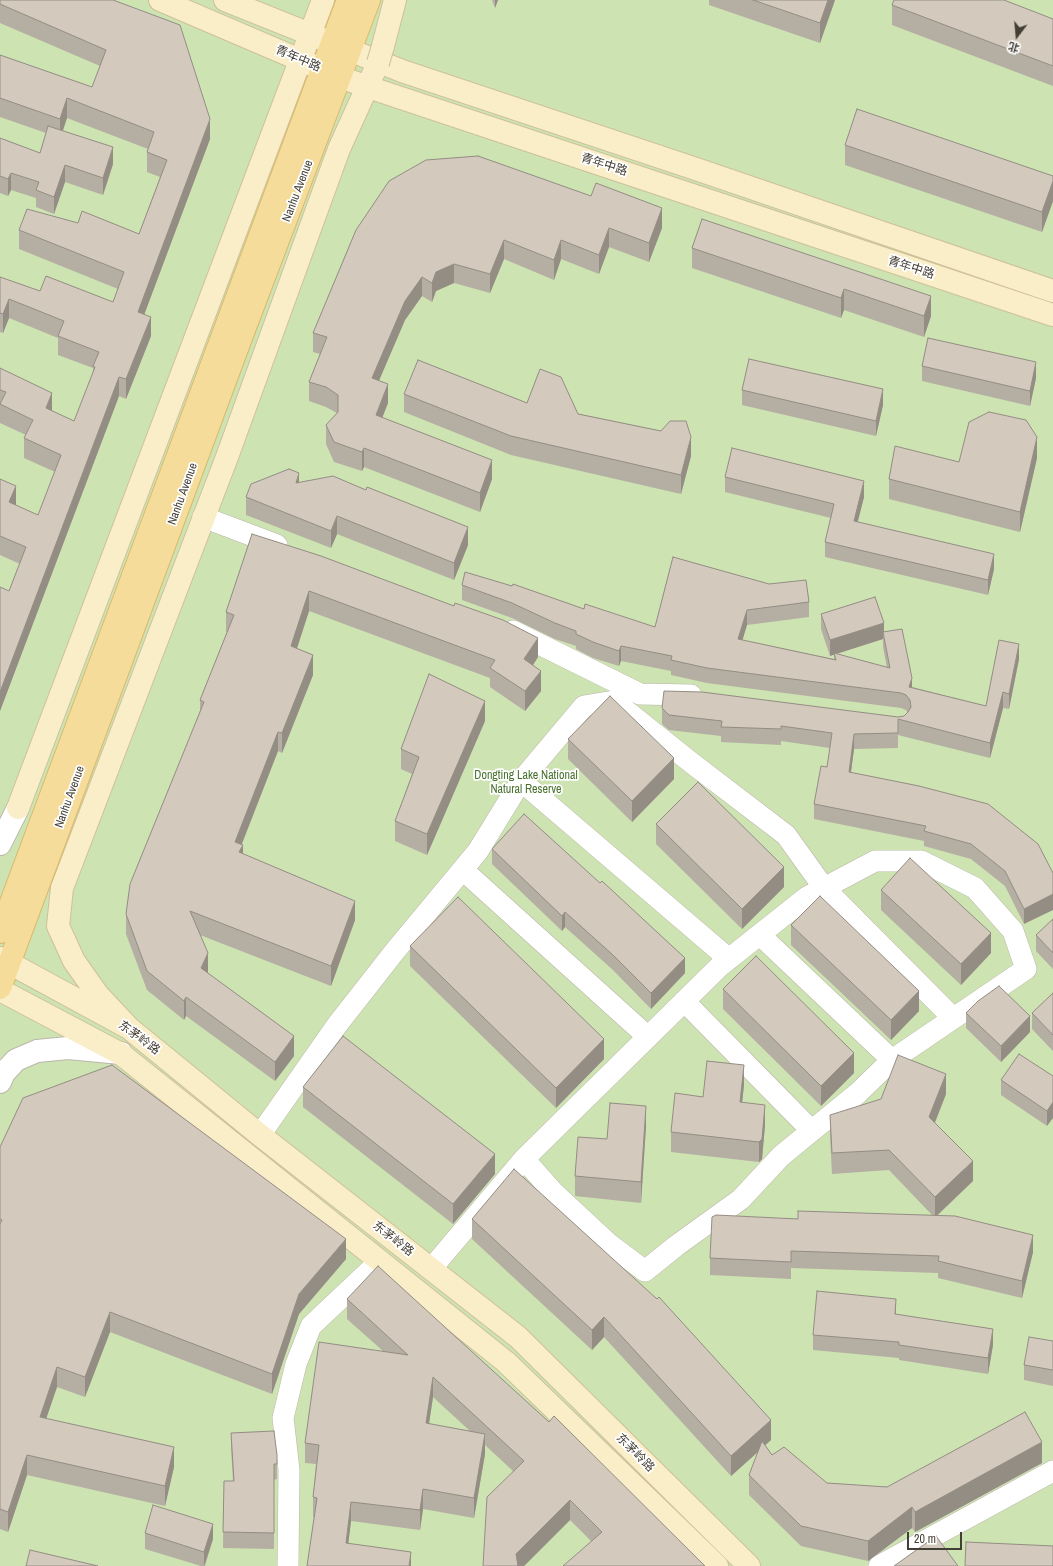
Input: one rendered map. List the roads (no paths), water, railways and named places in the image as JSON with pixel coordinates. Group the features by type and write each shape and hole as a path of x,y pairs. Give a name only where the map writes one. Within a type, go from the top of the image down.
{"main road":[{"name":"青年中路","path":"160,0 331,73 368,87 1053,315"},
{"name":"青年中路","path":"225,0 402,71 699,170 1053,291"},
{"path":"18,808 323,0"},
{"name":"Nanhu Avenue","path":"341,47 348,0"},
{"name":"Nanhu Avenue","path":"0,932 341,47 369,0"},
{"path":"129,1028 98,995 74,961 58,926 62,888 203,517 339,149 368,87 380,54 395,0"},
{"name":"Nanhu Avenue","path":"0,989 4,961 230,368 331,73"},
{"name":"东茅岭路","path":"4,961 129,1028 260,1135 518,1337 749,1566"},
{"name":"东茅岭路","path":"0,989 121,1054 506,1362 717,1566"}],"street":[{"path":"203,517 296,552"},
{"path":"493,624 508,628 640,694 707,695"},
{"path":"260,1135 337,1025 395,951 478,851 521,781 584,706 614,701 692,764 786,835 824,888 953,1018"},
{"path":"521,781 729,959"},
{"path":"0,844 18,808"},
{"path":"431,1269 524,1159 684,1001 729,959 807,897 875,861 921,861 975,888 1013,931 1026,969 892,1060 858,1093 782,1156 741,1199 676,1246 645,1271 609,1244 553,1192 524,1159"},
{"path":"463,870 648,1037"},
{"path":"760,934 892,1060"},
{"path":"684,1001 812,1131"},
{"path":"0,1082 4,1073 16,1060 37,1051 68,1048 121,1054"},
{"path":"288,1566 289,1470 283,1418 296,1364 311,1326 380,1261"},
{"path":"879,1566 1053,1471"}],"park label":[{"name":"Dongting Lake National Natural Reserve","path":"526,783"}]}
